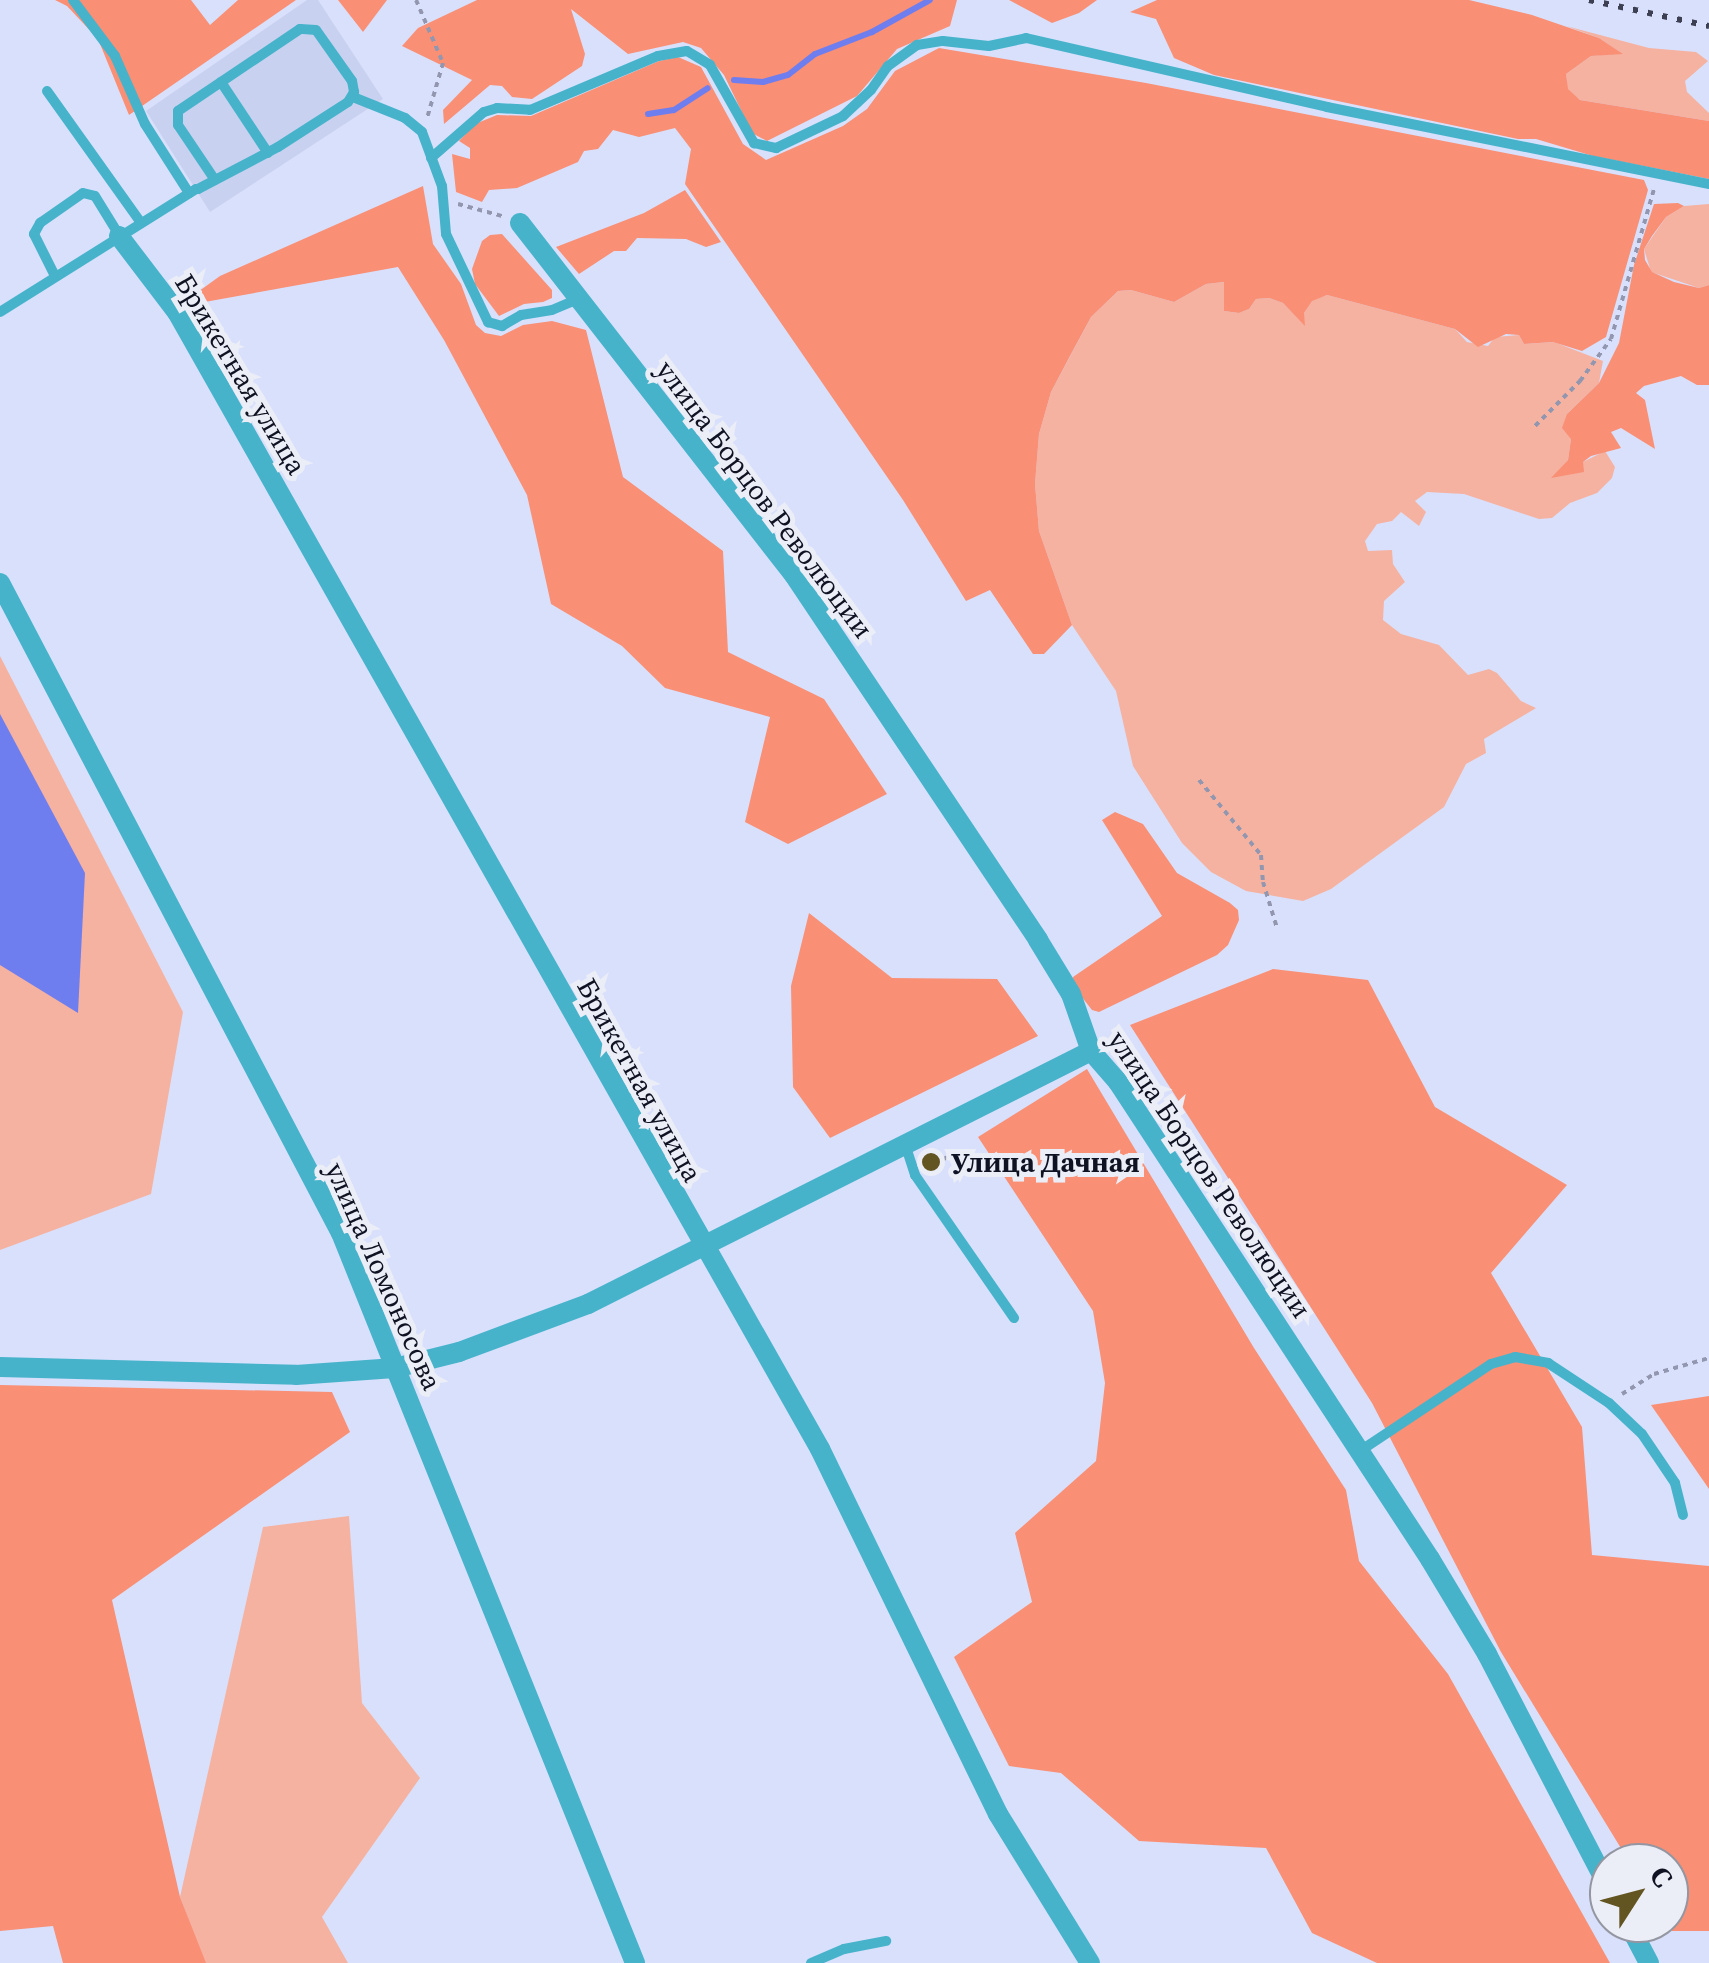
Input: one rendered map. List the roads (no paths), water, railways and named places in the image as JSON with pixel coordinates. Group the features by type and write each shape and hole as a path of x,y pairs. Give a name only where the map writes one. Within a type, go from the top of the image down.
{"street":[{"name":"улица Борцов Революции","path":"520,223 794,575 1038,940 1071,994 1090,1051 1118,1082 1360,1451 1487,1654 1589,1850"},
{"name":"Брикетная улица","path":"120,236 178,312 820,1448 998,1814 1090,1963"},
{"name":"улица Ломоносова","path":"0,583 341,1233 635,1963"},
{"path":"0,1366 296,1375 395,1368 510,1334 588,1304 1090,1051"}],"lane":[{"path":"73,0 114,56 145,124 189,193"},
{"path":"215,180 176,116 300,29 310,27 352,82 353,97"},
{"path":"430,158 484,112 497,108 530,110 658,56 687,51 710,65 754,143 776,148 842,116 871,90 888,66 917,45 943,40 989,46 1026,38 1327,107 1709,184"},
{"path":"220,82 268,153"},
{"path":"47,91 140,223"},
{"path":"353,97 404,118 422,132 442,186 446,234 488,322 502,326 521,315 552,310 579,299"},
{"path":"0,312 189,193 268,153 353,97"},
{"path":"56,276 35,240 36,228 83,192 95,196 120,236"},
{"path":"904,1144 916,1175 1014,1318"},
{"path":"1360,1451 1492,1364 1515,1357 1548,1364 1609,1402 1642,1434 1675,1483 1683,1515"},
{"path":"811,1963 844,1949 886,1940"}],"water":[{"path":"0,714 85,873 78,1013 0,965"}],"waterway":[{"path":"734,80 763,82 788,75 815,54 872,32 930,0"},
{"path":"648,114 674,110 708,88"}],"railway":[{"path":"1589,0 1709,26"}],"place":[{"name":"Улица Дачная","path":"931,1162"}]}
